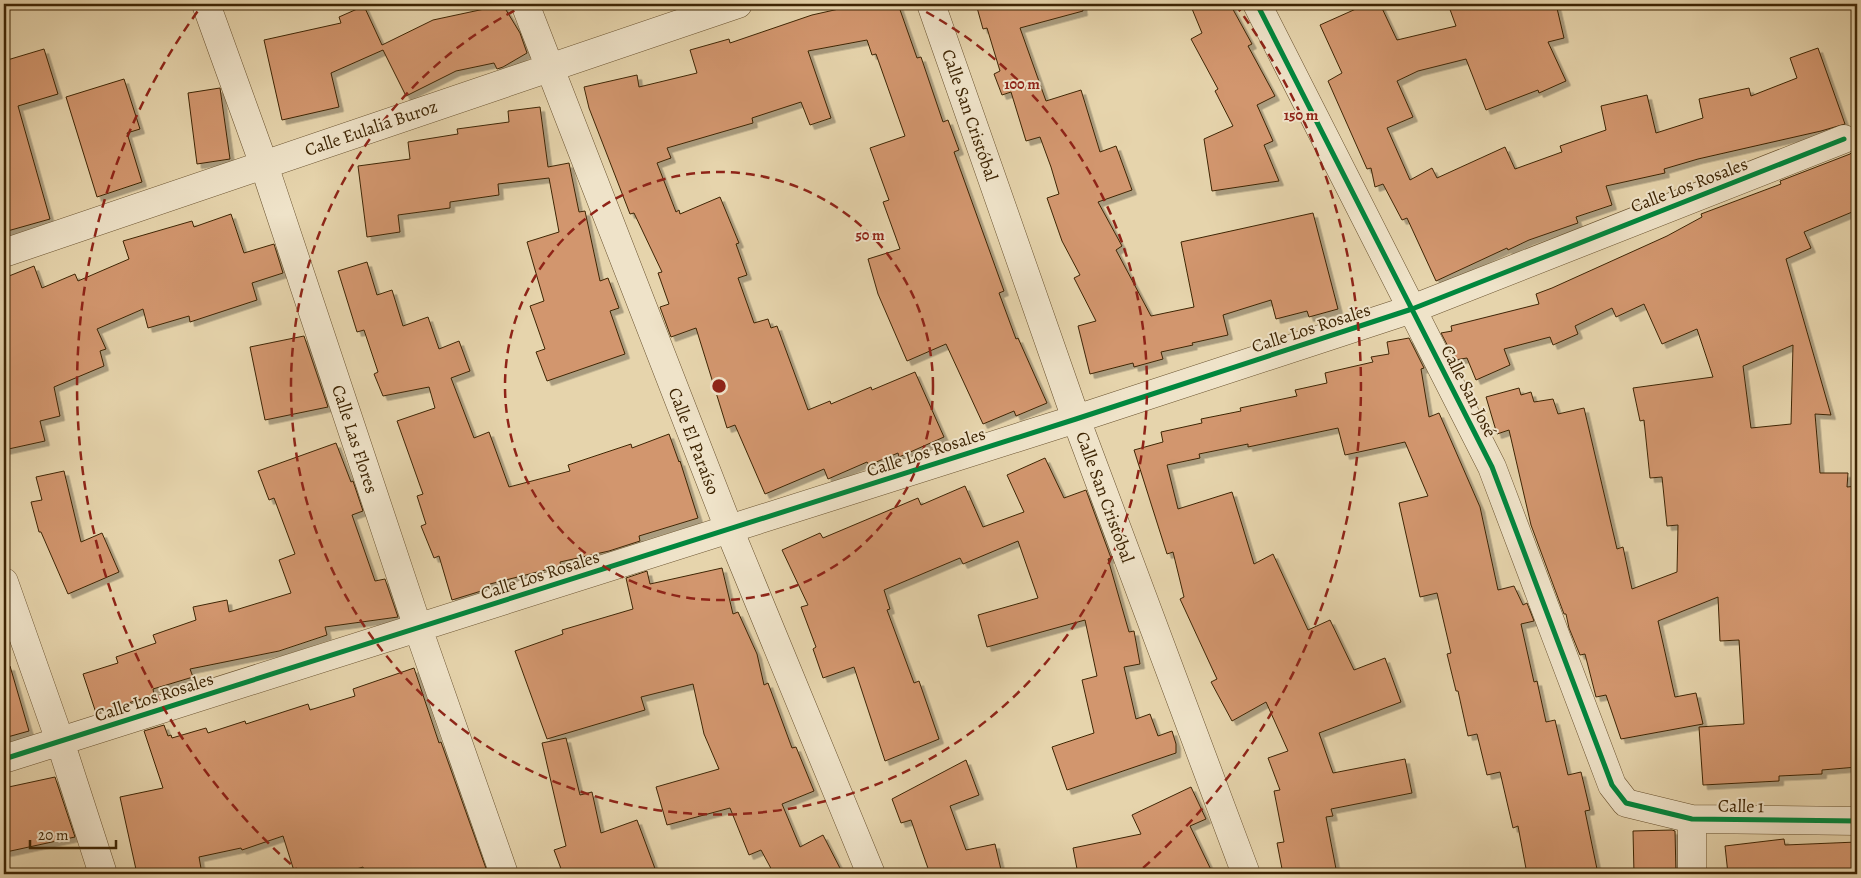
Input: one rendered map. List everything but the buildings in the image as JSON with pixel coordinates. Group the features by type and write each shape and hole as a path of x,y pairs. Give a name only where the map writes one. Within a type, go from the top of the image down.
{"street":[{"name":"Calle Las Flores","path":"206,4 264,165 418,628 504,874"},
{"name":"Calle El Paraíso","path":"525,4 729,529 872,874"},
{"name":"Calle Eulalia Buroz","path":"4,253 738,4"},
{"name":"Calle San Cristóbal","path":"931,4 1076,419 1246,874"},
{"name":"Calle San José","path":"1257,4 1492,467 1612,785 1626,803"},
{"name":"Calle Los Rosales","path":"4,759 1076,419 1412,309 1844,139"},
{"path":"4,582 104,874"},
{"name":"Calle 1","path":"1626,803 1692,820 1857,821"},
{"name":"Calle 1","path":"1692,820 1692,874"}],"cycle path":[{"path":"1257,4 1492,467 1612,785 1626,803 1692,819 1857,821"},
{"path":"4,759 1076,419 1412,309 1844,139"}]}
